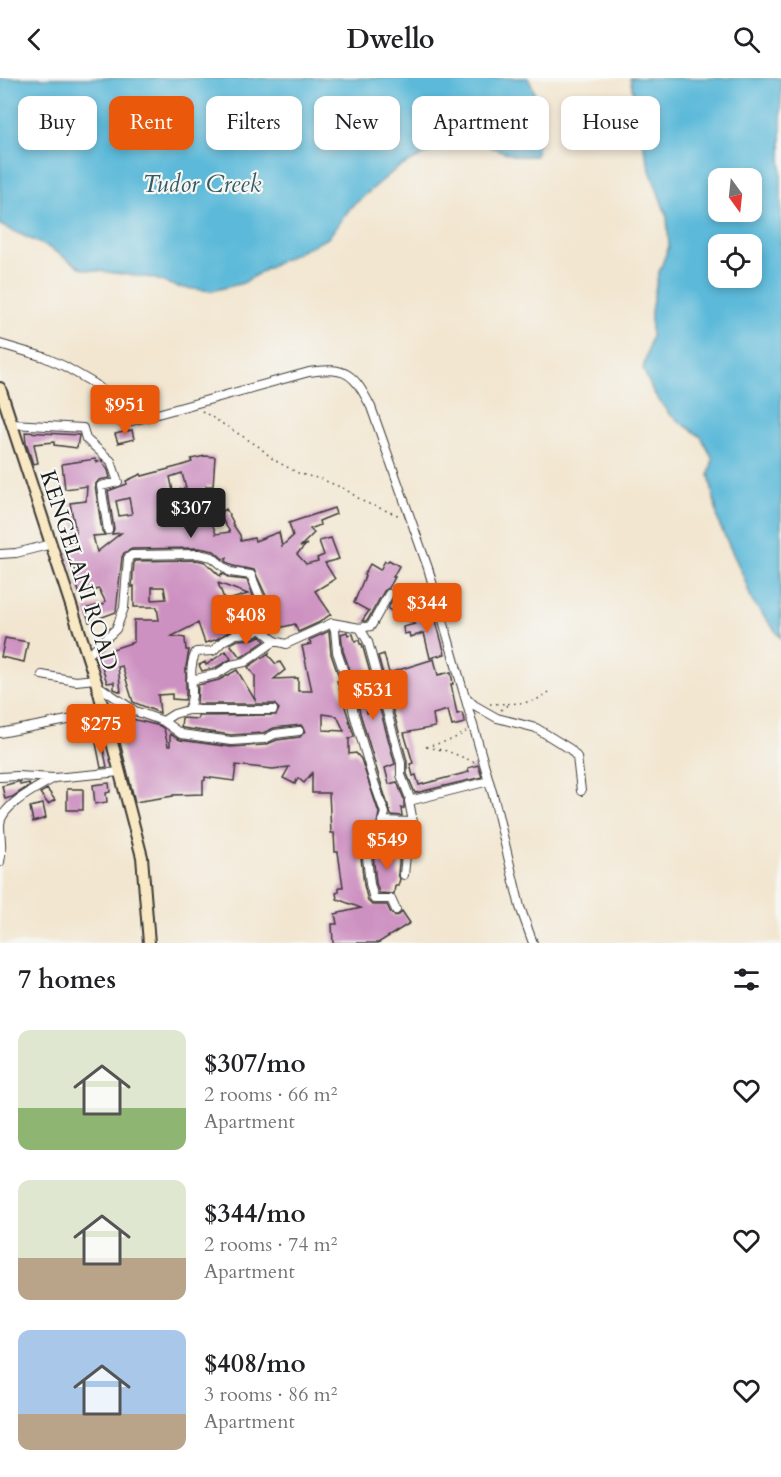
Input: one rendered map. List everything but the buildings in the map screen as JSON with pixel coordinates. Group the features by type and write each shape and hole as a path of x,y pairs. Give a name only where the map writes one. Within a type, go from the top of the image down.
{"main road":[{"name":"KENGELANI ROAD","path":"0,388 96,682 142,857 149,943"}],"street":[{"path":"0,344 44,357 95,384 101,389 114,419 122,423 162,414 309,372 335,369 352,378 364,393 371,407 430,578 467,698 513,884 533,943"},
{"path":"12,424 84,428 86,439 111,461 118,482 101,486 108,530"},
{"path":"0,554 16,553 52,544"},
{"path":"88,655 116,629 124,608 128,558 132,555 198,554 212,557 230,572 251,575 261,600 262,614 258,615 261,629 275,641 286,644 332,623 360,628 371,626 389,594"},
{"path":"332,623 337,652 348,684 372,779 385,813 379,848 366,848 370,884 374,898 391,899 396,910"},
{"path":"360,628 368,642 401,763 401,775 411,801 409,801 413,822 382,820"},
{"path":"188,710 192,702 190,664 196,652 213,651 236,634 252,633 261,629"},
{"path":"191,680 218,674 231,665 245,662 275,641"},
{"path":"42,675 96,682 135,711 163,721 181,734 231,741 265,739 275,734 299,731"},
{"path":"467,698 497,718 536,728 570,749 577,757 581,791"},
{"path":"163,721 174,714 188,710 273,710"},
{"path":"0,733 104,713"},
{"path":"0,777 54,778 120,772"},
{"path":"0,862 3,849 0,823 2,817 20,798 54,778"},
{"path":"411,801 489,781"},
{"path":"380,836 400,840 407,845 405,875"}],"path":[{"path":"191,404 258,446 274,460 300,474 321,479 345,489 364,502 411,521"},
{"path":"467,698 484,704 531,702 541,699 549,692"},
{"path":"426,747 447,751 485,768"}],"water":[{"name":"Tudor Creek","path":"0,78 528,78 536,96 412,96 412,150 434,150 396,169 351,207 328,238 274,264 243,283 212,291 177,287 153,278 83,269 50,248 0,225"},
{"path":"630,78 781,78 781,638 752,601 743,575 719,524 709,474 713,459 701,437 669,414 653,392 643,369 651,337 651,311 658,275 669,246 667,217 645,150 660,150 660,96 634,96"},
{"name":"Tudor Creek","path":"499,150 536,150 535,156 515,156"}]}
